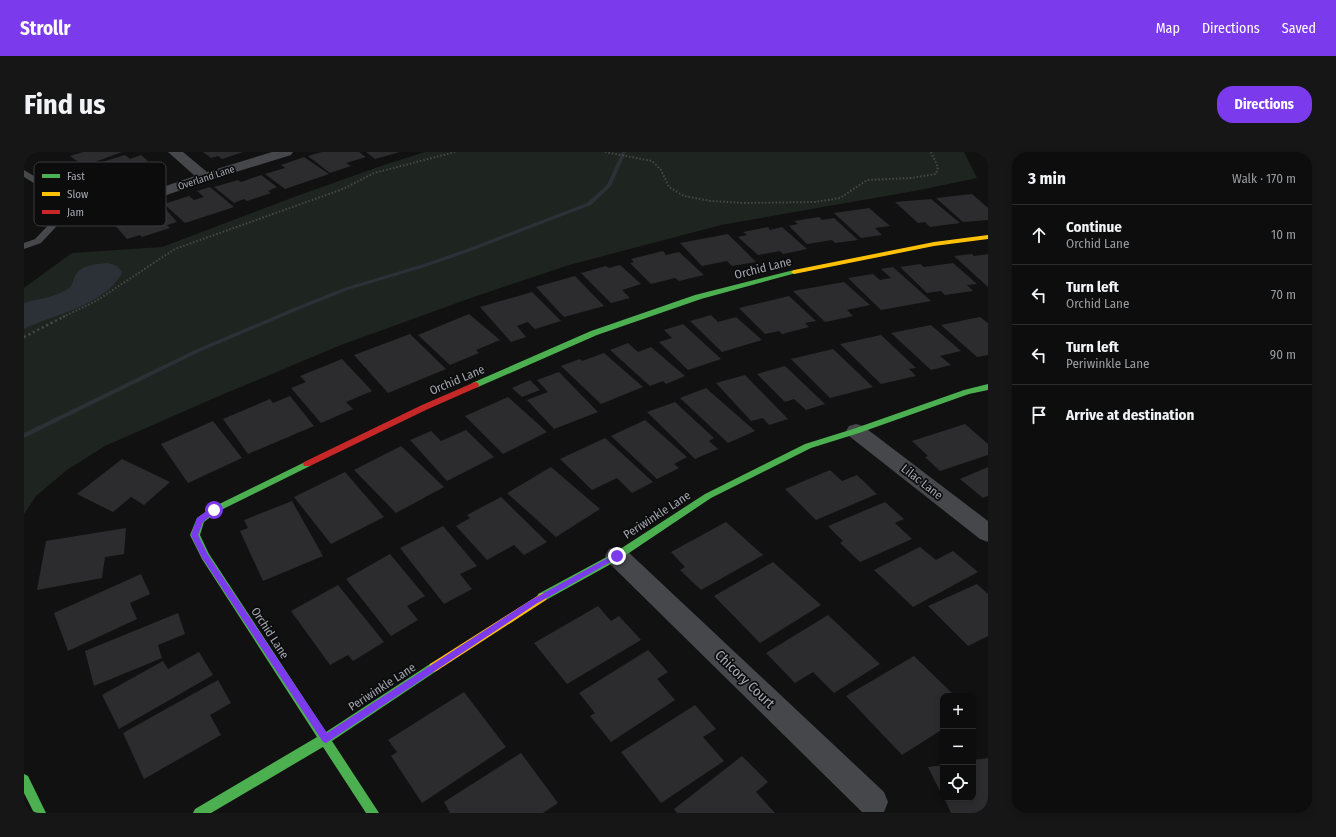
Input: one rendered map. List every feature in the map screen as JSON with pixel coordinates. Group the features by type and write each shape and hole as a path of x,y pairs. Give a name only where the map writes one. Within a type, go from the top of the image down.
{"street":[{"path":"175,152 205,177"},
{"name":"Overland Lane","path":"166,190 286,152"},
{"name":"Orchid Lane","path":"373,813 205,556 195,535 200,520 214,510 233,500 425,407 594,334 698,297 810,268 934,244 988,237"},
{"name":"Periwinkle Lane","path":"199,813 326,739 534,602 617,556 708,496 808,446 856,431 967,392 988,387"},
{"name":"Lilac Lane","path":"856,431 988,534"},
{"name":"Chicory Court","path":"617,556 873,802"},
{"path":"24,780 40,813"}],"lane":[{"path":"24,173 34,179"},
{"path":"24,246 38,241 52,226"}],"path":[{"path":"24,337 96,301 175,249 343,189 374,173 455,152"},
{"path":"606,152 652,161 661,170 669,187 684,196 724,202 779,203 815,202 840,198 867,180 911,178 936,174 938,167 931,152"}],"shaded area":[{"path":"425,152 964,152 977,178 920,190 721,225 569,265 468,299 341,345 105,446 67,470 36,496 24,514 24,288 72,253 162,247 294,197"},
{"path":"107,263 116,266 122,273 114,285 103,294 78,308 24,329 24,303 59,294 71,286 76,274 80,270 88,266"}],"building":[{"path":"83,152 122,152 95,162 78,162 70,156"},
{"path":"203,152 243,152 222,159 218,156 211,158"},
{"path":"322,152 359,152 366,157 346,163 351,166 330,173 308,156"},
{"path":"366,152 400,152 375,159"},
{"path":"125,155 130,159 141,155 148,161 145,162 102,162"},
{"path":"304,157 329,174 285,189 265,174 285,168 281,165"},
{"path":"261,175 277,187 268,191 271,193 247,201 244,199 234,203 214,187 238,180 241,182"},
{"path":"210,187 234,207 185,223 166,206 166,203 189,196 194,200 204,197 197,191"},
{"path":"972,194 988,208 988,220 963,222 936,198"},
{"path":"931,199 960,223 930,227 925,222 918,223 895,202"},
{"path":"869,208 890,226 875,228 882,235 861,238 834,213"},
{"path":"166,209 177,222 167,225 170,228 142,237 140,235 127,239 116,226 166,226"},
{"path":"819,217 822,220 834,218 858,240 835,243 832,240 807,244 789,226 798,224 794,221"},
{"path":"768,227 770,230 782,227 807,249 783,254 780,251 758,255 738,237 747,235 743,232"},
{"path":"728,234 756,262 732,266 727,261 702,266 680,243"},
{"path":"663,251 666,255 679,252 704,275 679,281 675,278 651,284 630,263 634,262 631,259"},
{"path":"972,254 974,256 988,254 988,287 954,256"},
{"path":"953,263 977,284 967,285 973,291 945,295 941,291 927,293 900,267 920,264 924,267"},
{"path":"620,265 641,284 622,290 630,298 611,303 581,273 606,266 609,268"},
{"path":"893,267 931,301 881,310 848,278 873,274 880,280 891,278 881,269"},
{"path":"575,276 604,306 564,317 536,287"},
{"path":"844,282 870,305 847,310 853,316 825,322 793,291"},
{"path":"532,292 561,321 535,329 528,322 517,326 526,337 511,342 480,307"},
{"path":"789,296 816,321 805,323 809,327 782,334 779,331 765,334 739,308"},
{"path":"469,314 500,340 476,350 479,353 450,365 418,335"},
{"path":"711,315 718,322 736,317 762,340 722,352 690,321"},
{"path":"980,317 988,323 988,355 977,357 941,325"},
{"path":"683,324 721,359 688,370 659,342 672,338 664,330"},
{"path":"931,325 961,351 940,356 951,365 931,370 891,333"},
{"path":"410,334 446,369 388,393 354,355"},
{"path":"881,335 916,368 909,369 916,376 881,384 840,344"},
{"path":"628,343 638,352 651,347 685,376 666,384 663,381 650,386 610,350"},
{"path":"833,349 873,387 830,398 791,359"},
{"path":"604,353 643,387 601,404 561,366 580,359 582,361"},
{"path":"342,359 372,391 346,402 353,409 321,423 291,388 306,382 300,376"},
{"path":"785,366 825,404 806,410 794,399 785,402 757,374"},
{"path":"559,372 598,412 554,429 527,400 548,392 537,380"},
{"path":"745,375 788,419 769,425 763,418 751,421 716,383"},
{"path":"530,380 540,390 522,397 512,388"},
{"path":"706,388 755,431 728,443 680,398"},
{"path":"290,396 314,426 248,454 223,419 270,399 273,403"},
{"path":"508,397 547,432 503,454 465,416"},
{"path":"675,402 714,438 709,441 718,449 695,459 647,412"},
{"path":"645,420 687,457 674,464 679,468 657,479 611,436"},
{"path":"213,421 242,458 188,483 161,444"},
{"path":"965,424 988,444 988,455 940,471 925,457 928,456 912,441"},
{"path":"466,430 494,457 447,481 410,440 431,431 441,441"},
{"path":"605,438 653,482 632,493 617,478 592,490 560,459"},
{"path":"401,446 444,487 396,513 354,470"},
{"path":"122,459 170,482 144,505 131,497 113,512 77,494"},
{"path":"551,467 600,509 556,537 507,493"},
{"path":"988,467 988,496 983,498 960,479"},
{"path":"830,470 842,481 857,475 877,494 816,520 785,489"},
{"path":"345,472 384,517 331,544 294,497"},
{"path":"501,497 547,542 524,555 514,545 487,560 456,526 470,518 467,515"},
{"path":"292,501 323,556 263,581 240,531 248,528 244,520"},
{"path":"885,502 904,519 895,523 912,539 860,562 840,543 843,541 828,526"},
{"path":"726,522 763,555 701,590 680,570 685,567 671,552"},
{"path":"443,526 477,566 460,574 472,589 444,604 400,548"},
{"path":"126,528 124,554 105,557 102,578 37,590 46,541"},
{"path":"920,547 936,560 953,551 978,572 913,607 874,570"},
{"path":"390,554 425,596 407,606 418,620 391,636 346,579"},
{"path":"773,562 821,605 760,643 714,596"},
{"path":"141,574 150,594 130,603 137,619 68,651 54,613"},
{"path":"977,584 988,594 988,636 968,646 928,606"},
{"path":"338,585 384,642 353,661 348,655 330,665 291,611"},
{"path":"598,606 611,621 619,616 641,640 567,684 534,643"},
{"path":"178,613 185,634 158,645 162,658 94,686 85,651"},
{"path":"828,615 880,664 834,693 813,672 795,683 766,653"},
{"path":"648,650 668,672 657,679 675,700 611,742 590,716 595,713 579,693"},
{"path":"199,652 213,675 119,729 102,695 163,661 168,669"},
{"path":"914,656 952,693 940,693 940,731 902,755 846,696"},
{"path":"218,680 231,703 210,715 221,735 144,779 123,733"},
{"path":"464,692 506,747 422,803 391,756 397,752 388,740"},
{"path":"695,705 716,729 703,737 724,761 661,803 621,752"},
{"path":"521,753 558,803 543,813 450,813 444,802"},
{"path":"742,756 768,782 756,792 775,813 677,813 674,809"},
{"path":"988,758 988,813 951,813 945,801 976,801 976,760"},
{"path":"940,765 940,791 928,767"}],"waterway":[{"path":"24,436 197,351 296,309 346,289 426,265 469,250 589,204 609,186 624,152"}],"traffic: fast":[{"path":"475,385 594,333 698,297 794,272"},
{"path":"542,597 617,556 708,496 808,446 856,431 967,392 988,387"},
{"path":"307,464 214,510 200,520 195,535 205,556 373,813"},
{"path":"199,813 325,739 434,667"},
{"path":"24,780 40,813"}],"traffic: slow":[{"path":"794,272 934,244 988,237"},
{"path":"434,667 542,597"}],"traffic: jam":[{"path":"307,464 425,407 475,385"}],"route":[{"path":"214,510 200,520 195,535 205,556 326,739 534,602 617,556"}]}
